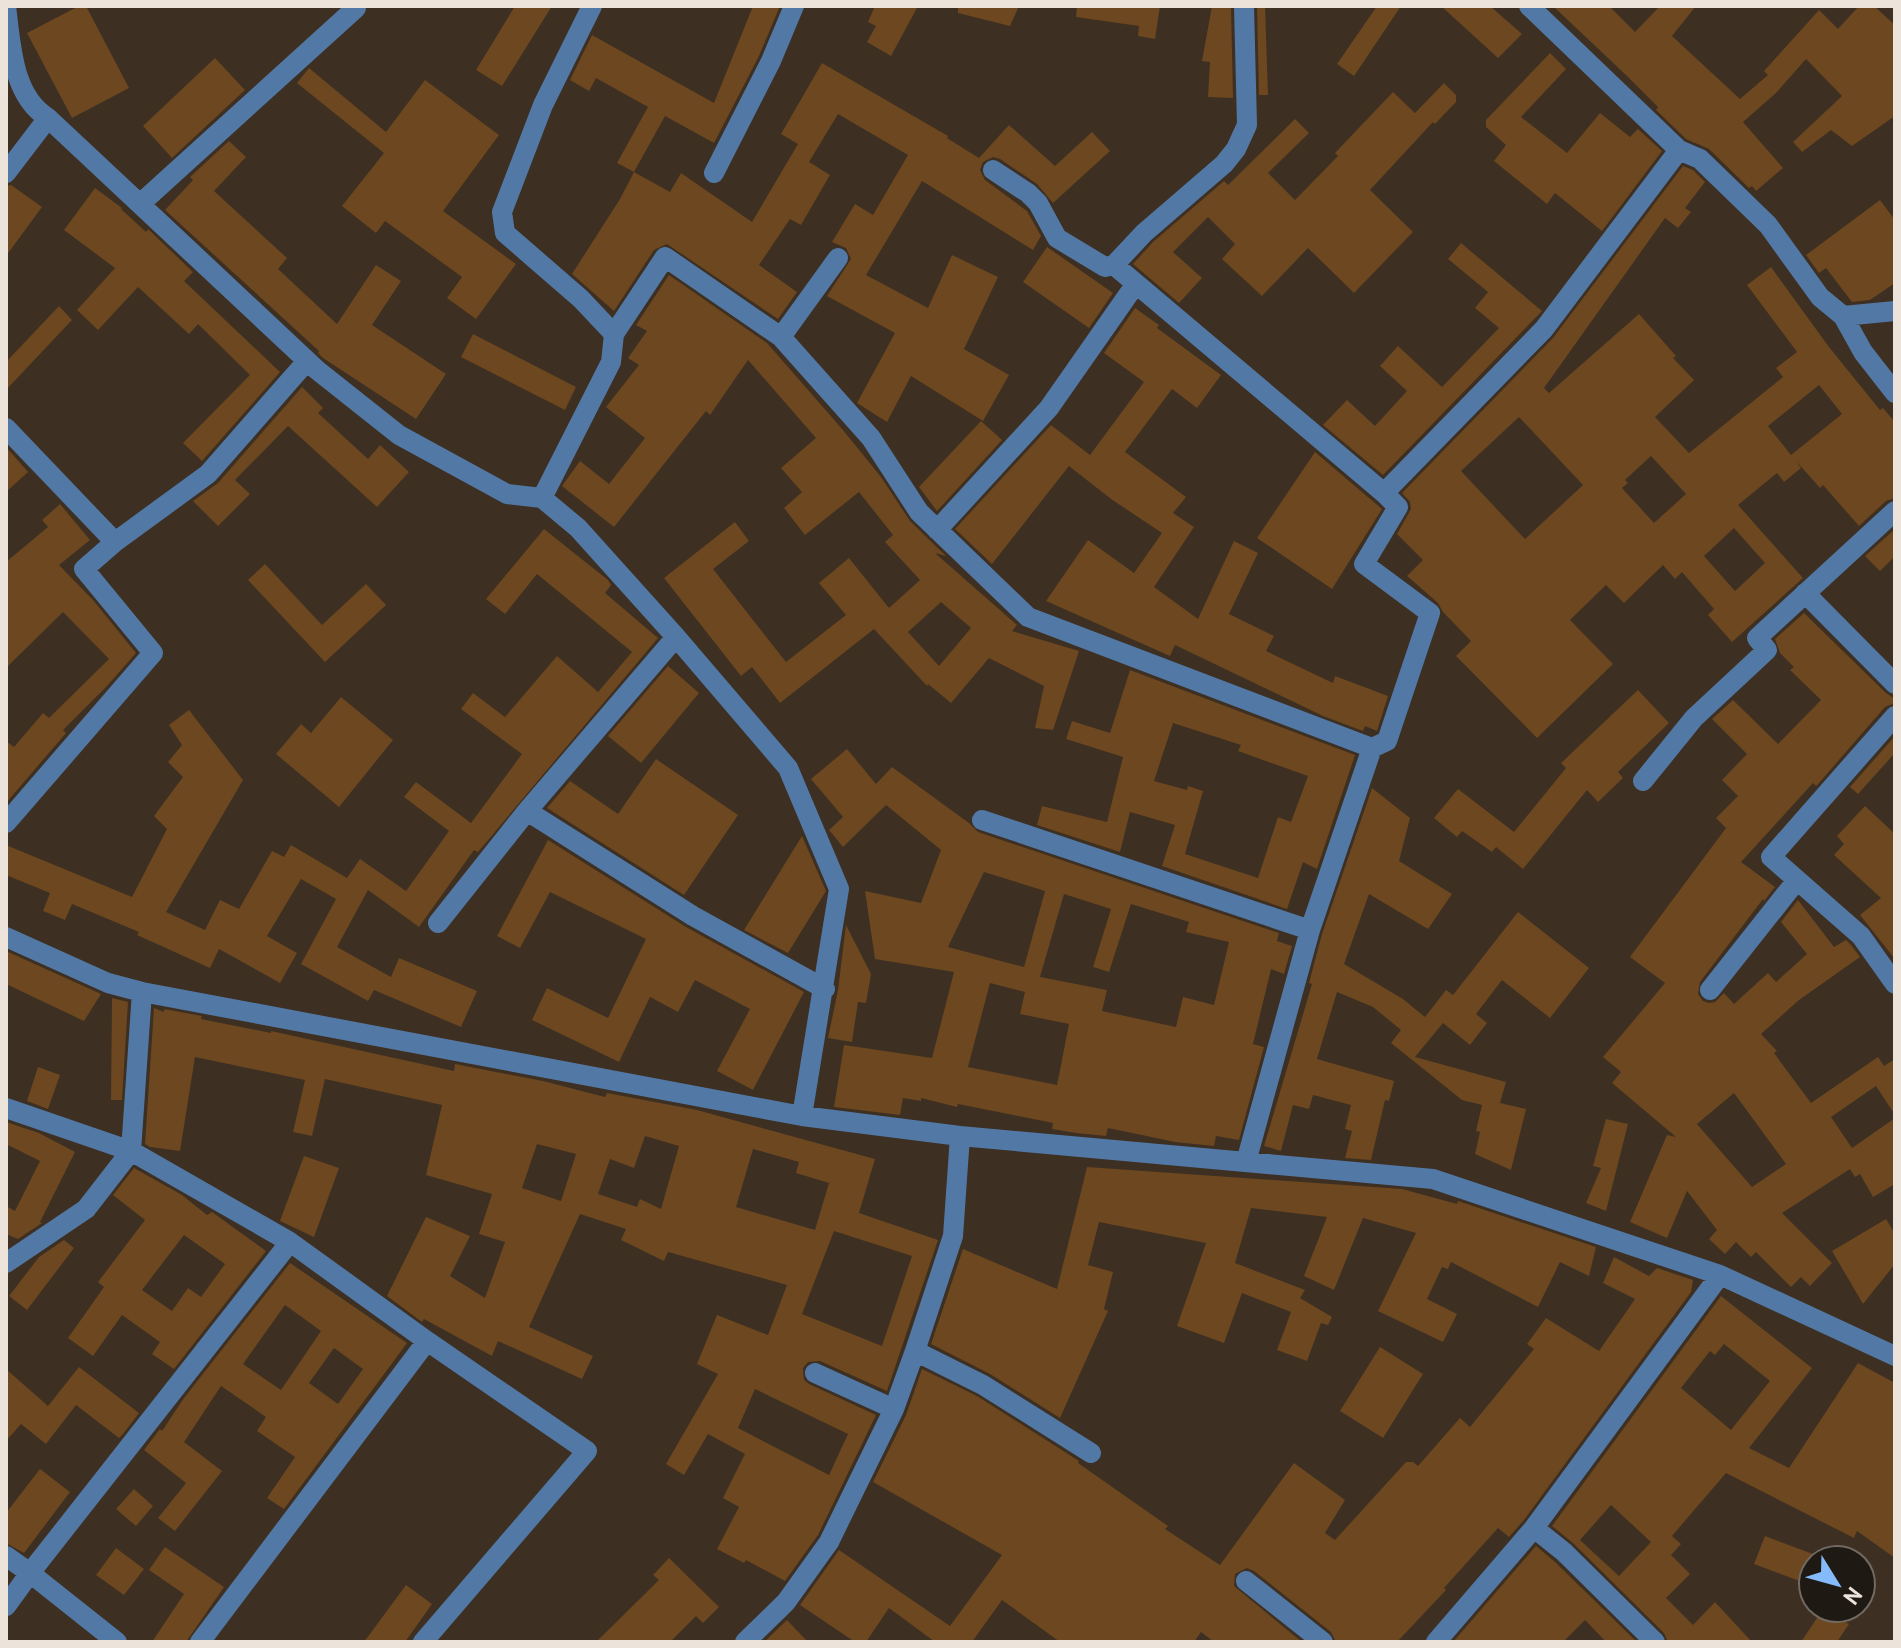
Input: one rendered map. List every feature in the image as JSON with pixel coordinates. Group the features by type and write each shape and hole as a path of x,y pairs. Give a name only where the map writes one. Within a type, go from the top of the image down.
{"street":[{"path":"19,6 7,8 17,78 35,110 48,118 307,361 399,435 507,494 542,498 578,528 788,768 839,889 802,1116"},
{"path":"592,6 543,105 502,212 505,233 581,299 614,334"},
{"path":"714,173 771,61 794,6"},
{"path":"993,170 1038,203 1057,238 1105,267 1114,265 1144,233 1224,164 1236,149 1247,125 1244,6"},
{"path":"1529,6 1679,150 1700,159 1768,225 1820,297 1843,316 1863,352 1895,393"},
{"path":"140,204 356,8"},
{"path":"6,173 48,118"},
{"path":"1384,493 1544,329 1679,150"},
{"path":"542,498 611,362 614,334 665,257 781,337 871,438 919,512 1028,617 1372,748 1387,741 1430,613 1364,564 1398,507 1114,265"},
{"path":"781,337 838,258"},
{"path":"937,530 1049,408 1135,285"},
{"path":"1843,316 1895,311"},
{"path":"6,823 153,653 84,569 115,542 208,474 307,361"},
{"path":"6,428 115,542"},
{"path":"1643,781 1694,718 1767,650 1757,638 1895,511"},
{"path":"1805,593 1895,684"},
{"path":"438,923 527,811 676,637"},
{"path":"1895,716 1771,857 1861,936 1895,984"},
{"path":"1246,1162 1310,930 1372,748"},
{"path":"527,811 693,916 825,989"},
{"path":"982,820 1310,930"},
{"path":"1710,990 1797,880"},
{"path":"6,937 108,983 142,992 802,1116 960,1136 1433,1179 1720,1275 1895,1356"},
{"path":"6,1263 86,1209 131,1151 142,992"},
{"path":"6,1108 131,1151 290,1242 587,1451 423,1642"},
{"path":"745,1642 786,1602 829,1542 894,1409 953,1236 960,1136"},
{"path":"6,1606 290,1242"},
{"path":"1436,1642 1534,1528 1720,1275"},
{"path":"200,1642 427,1341"},
{"path":"915,1351 983,1385 1091,1453"},
{"path":"815,1373 894,1409"},
{"path":"1534,1528 1564,1552 1655,1642"},
{"path":"6,1556 117,1642"},
{"path":"1246,1581 1323,1642"}],"building":[{"path":"79,6 86,6 129,88 72,118 27,33"},
{"path":"515,6 552,6 502,86 476,70"},
{"path":"753,6 780,6 759,56 714,143 665,116 634,172 617,163 648,107 596,78 589,91 570,80 592,35 714,103"},
{"path":"875,6 918,6 891,56 867,42 876,26 868,22"},
{"path":"958,6 1019,6 1010,26 958,13"},
{"path":"1077,6 1160,6 1155,39 1138,36 1139,26 1076,17"},
{"path":"1212,6 1231,6 1233,98 1208,97 1210,62 1202,61"},
{"path":"1257,6 1265,6 1268,95 1259,95"},
{"path":"1377,6 1401,6 1354,76 1337,64"},
{"path":"1441,6 1490,6 1522,34 1498,58"},
{"path":"1553,6 1609,6 1635,32 1660,6 1696,6 1672,36 1740,99 1768,75 1764,71 1819,10 1838,29 1859,6 1874,6 1895,25 1895,116 1852,146 1831,130 1802,152 1793,142 1842,96 1806,59 1776,93 1743,122 1783,168 1756,191 1752,186 1749,188 1709,149 1686,139 1628,77"},
{"path":"1550,53 1566,69 1521,117 1567,153 1600,113 1630,137 1638,129 1662,151 1602,231 1555,193 1547,204 1494,161 1506,145 1486,127 1486,120"},
{"path":"215,58 245,90 172,158 143,126"},
{"path":"822,63 948,136 979,158 1009,125 1055,166 1092,132 1110,151 1053,203 1037,184 1000,159 993,157 983,162 980,170 985,180 1027,211 1041,236 1033,250 922,181 866,275 928,308 952,255 998,277 964,349 1009,375 983,421 911,376 887,422 857,403 895,333 827,296 851,259 846,248 832,242 855,204 873,215 908,155 838,114 809,162 830,175 801,225 790,219 759,265 797,292 778,319 667,244 654,250 614,311 572,274 634,172 670,192 681,173 752,222 798,144 781,134"},
{"path":"309,68 386,132 425,80 499,135 443,211 516,264 476,319 447,298 462,277 385,221 376,233 342,206 384,153 297,83"},
{"path":"1444,83 1456,95 1456,102 1435,124 1433,122 1370,190 1413,232 1354,293 1308,248 1262,296 1222,259 1235,244 1208,217 1173,252 1202,278 1179,303 1133,264 1153,242 1224,181 1228,185 1295,119 1309,133 1268,173 1295,200 1393,92 1415,113"},
{"path":"229,141 246,157 214,191 287,258 278,269 337,324 376,265 401,281 372,325 446,374 416,419 323,358 165,210 193,180 190,177"},
{"path":"1683,166 1693,170 1705,182 1685,208 1691,212 1678,228 1665,218 1544,388 1549,393 1639,314 1694,380 1655,417 1689,453 1783,377 1776,368 1797,352 1747,285 1771,267 1829,347 1880,410 1883,408 1895,422 1895,498 1886,501 1859,526 1823,485 1820,488 1796,461 1801,468 1784,482 1777,473 1738,505 1803,578 1732,642 1708,615 1714,609 1682,572 1675,579 1663,565 1624,603 1606,585 1570,620 1613,664 1537,738 1456,656 1471,641 1438,603 1407,576 1423,560 1397,534 1411,509 1410,502 1402,493 1553,338","holes":["1819,385 1842,414 1791,455 1768,426","1519,417 1583,485 1525,539 1461,471","1651,456 1686,494 1654,523 1622,488 1628,483 1625,480","1734,528 1765,563 1735,591 1704,556"]},
{"path":"11,185 42,207 6,256 6,186"},
{"path":"95,188 122,208 146,232 148,229 193,272 184,281 280,372 202,461 183,443 250,375 198,324 189,334 138,287 98,330 77,310 115,268 64,230"},
{"path":"1880,200 1895,220 1895,283 1870,300 1852,302 1826,268 1819,273 1806,255"},
{"path":"1461,243 1542,311 1383,475 1323,425 1347,400 1375,426 1407,391 1380,366 1398,346 1442,387 1499,328 1475,308 1488,292 1448,259"},
{"path":"1047,247 1113,293 1089,328 1023,282"},
{"path":"669,275 767,343 881,477 910,521 946,556 935,553 1017,625 1012,631 1079,651 1053,730 1035,728 1044,686 989,658 951,703 927,686 874,629 780,703 752,667 741,676 664,578 735,522 749,541 713,569 786,662 846,615 819,583 849,558 889,608 920,580 885,542 893,535 859,492 805,535 784,508 802,492 781,468 816,438 748,360 710,415 706,411 614,527 562,486 580,461 609,484 645,438 606,407 639,365 628,358 647,331 636,325","holes":["941,602 971,628 939,666 908,632"]},
{"path":"59,306 72,320 6,390 6,362"},
{"path":"1135,308 1221,375 1197,408 1172,389 1125,452 1186,497 1173,513 1194,527 1154,587 1198,619 1234,541 1258,553 1229,614 1274,636 1266,651 1333,683 1335,676 1388,696 1377,731 1365,726 1363,731 1323,716 1175,645 1170,656 1046,601 1088,540 1134,573 1162,533 1069,466 992,564 955,529 1051,425 1090,455 1144,382 1104,353"},
{"path":"473,334 576,387 565,410 461,357"},
{"path":"302,387 323,408 318,413 368,459 380,445 409,472 377,507 288,426 235,480 250,494 218,526 193,501 218,483"},
{"path":"981,421 1002,440 937,511 919,487"},
{"path":"6,447 28,472 6,492"},
{"path":"1315,452 1382,509 1332,589 1257,538"},
{"path":"60,504 90,540 59,565 93,600 136,653 63,730 66,733 6,803 6,741 14,747 43,713 49,718 109,659 63,612 6,668 6,562 48,527 42,520"},
{"path":"544,529 608,580 611,585 605,593 658,638 478,852 474,850 419,927 368,890 337,947 391,977 399,958 477,991 461,1027 374,990 368,1001 301,964 336,899 301,879 267,936 297,953 280,983 219,949 210,968 137,935 139,932 72,904 65,920 43,911 50,893 6,875 6,845 132,897 167,829 154,816 183,777 168,762 182,745 169,725 189,710 243,780 166,912 205,930 220,900 239,909 272,851 284,857 291,845 347,878 360,859 406,891 449,831 404,797 416,782 471,823 522,754 461,709 473,693 505,717 557,656 598,692 632,652 537,574 505,614 486,599"},
{"path":"1895,529 1895,556 1880,571 1865,556"},
{"path":"265,564 322,625 366,584 386,605 325,662 248,580"},
{"path":"1804,613 1895,699 1895,703 1885,707 1819,783 1816,786 1813,783 1741,862 1775,887 1700,982 1698,994 1703,1001 1715,1002 1724,993 1734,1004 1768,973 1776,982 1807,954 1781,922 1798,900 1834,947 1846,940 1860,957 1799,1000 1761,1034 1777,1051 1774,1053 1811,1103 1878,1057 1884,1066 1895,1059 1895,1115 1876,1086 1831,1117 1852,1148 1895,1118 1895,1184 1873,1197 1860,1174 1855,1177 1850,1169 1782,1213 1832,1263 1810,1286 1801,1277 1791,1287 1756,1252 1751,1257 1736,1242 1725,1254 1709,1239 1717,1230 1687,1191 1667,1238 1630,1222 1667,1135 1676,1137 1612,1083 1621,1072 1603,1057 1665,983 1630,957 1726,828 1716,818 1738,796 1722,780 1747,754 1712,719 1733,700 1778,744 1821,700 1790,670 1794,667 1780,653 1775,639","holes":["1734,1093 1786,1164 1752,1187 1697,1124"]},
{"path":"668,666 699,693 641,763 608,736"},
{"path":"1130,670 1355,755 1317,869 1303,862 1287,909 1162,866 1175,825 1130,812 1120,852 1037,825 1042,806 1107,822 1123,757 1066,739 1072,721 1110,733","holes":["1173,723 1241,745 1238,751 1308,776 1291,822 1278,817 1258,878 1185,854 1203,791 1154,781"]},
{"path":"1638,690 1669,723 1618,772 1623,778 1598,802 1587,790 1523,869 1496,847 1492,852 1462,831 1457,837 1434,818 1458,789 1514,832 1566,768 1561,763"},
{"path":"341,697 393,740 339,807 276,754 301,724 311,733"},
{"path":"1895,736 1895,753 1858,794 1850,787"},
{"path":"847,749 876,784 892,767 978,832 1279,933 1277,941 1292,946 1284,974 1271,969 1253,1044 1264,1047 1239,1140 1216,1136 1214,1146 1175,1142 1108,1128 1106,1136 1076,1133 1052,1129 1053,1123 921,1098 921,1101 903,1098 900,1115 834,1107 844,1045 932,1058 954,972 875,959 865,891 921,903 941,850 886,805 843,847 829,830 843,817 811,779","holes":["984,872 1045,891 1024,967 948,947","1064,894 1111,909 1093,967 1109,972 1131,904 1189,922 1186,932 1229,942 1214,1005 1183,997 1176,1027 1102,1011 1107,990 1040,977","990,983 1025,992 1020,1014 1069,1024 1057,1085 968,1067"]},
{"path":"656,759 738,815 684,895 547,808 570,781 618,814"},
{"path":"1372,788 1410,818 1399,861 1452,894 1428,929 1369,894 1344,964 1403,999 1425,1017 1446,990 1453,995 1518,912 1589,968 1550,1018 1502,980 1476,1014 1487,1023 1470,1045 1443,1023 1415,1057 1506,1082 1500,1103 1526,1109 1511,1170 1475,1154 1482,1105 1462,1100 1391,1043 1401,1030 1373,1007 1337,992 1317,1059 1394,1081 1389,1101 1385,1100 1371,1160 1345,1158 1352,1131 1345,1129 1351,1105 1313,1095 1309,1109 1293,1105 1281,1151 1264,1146 1312,984 1309,983 1322,934"},
{"path":"1865,806 1895,834 1895,959 1860,915 1881,898 1834,855 1844,844 1837,836"},
{"path":"802,836 826,891 788,953 744,930"},
{"path":"548,840 686,927 804,992 753,1090 717,1071 750,1009 695,980 678,1012 650,997 619,1062 532,1020 547,988 608,1018 646,939 550,892 520,948 497,936"},
{"path":"846,925 871,974 866,1003 858,1002 852,1042 828,1038"},
{"path":"6,951 101,994 84,1021 6,984"},
{"path":"112,998 128,1002 122,1100 111,1100"},
{"path":"154,1008 164,1012 164,1009 454,1071 455,1064 605,1097 607,1093 697,1110 875,1159 859,1213 938,1240 887,1391 820,1361 808,1362 803,1368 804,1380 809,1384 876,1415 818,1535 785,1581 717,1549 739,1507 723,1498 745,1454 708,1434 684,1475 666,1464 718,1374 697,1364 717,1315 768,1335 787,1285 668,1252 664,1261 621,1240 626,1229 580,1214 529,1327 593,1356 582,1379 498,1341 492,1356 424,1319 422,1322 387,1296 426,1217 470,1236 450,1276 485,1298 505,1242 479,1234 492,1194 426,1175 442,1105 325,1079 312,1136 293,1132 305,1080 195,1057 180,1151 145,1144","holes":["645,1136 679,1146 661,1209 640,1199 637,1207 598,1194 610,1159 634,1168","537,1144 576,1154 561,1201 522,1188","753,1149 799,1162 796,1173 829,1183 815,1230 736,1207","834,1231 912,1256 882,1346 802,1314","755,1389 848,1434 829,1475 738,1428"]},
{"path":"38,1067 60,1075 48,1109 27,1101"},
{"path":"1606,1119 1628,1124 1606,1211 1586,1203 1601,1168 1593,1166"},
{"path":"6,1122 39,1133 75,1152 42,1223 18,1239 6,1234 6,1206 15,1211 40,1161 6,1144"},
{"path":"304,1156 339,1168 314,1237 280,1221"},
{"path":"1087,1167 1402,1189 1457,1204 1458,1201 1596,1247 1589,1276 1560,1262 1538,1307 1451,1262 1448,1269 1442,1267 1427,1299 1457,1314 1443,1342 1378,1311 1416,1233 1363,1218 1334,1290 1304,1276 1327,1217 1251,1208 1235,1263 1305,1290 1300,1298 1332,1317 1328,1325 1321,1323 1307,1361 1277,1350 1291,1312 1242,1293 1224,1343 1177,1326 1206,1243 1099,1222 1088,1265 1113,1272 1104,1309 1108,1311 1060,1418 990,1374 931,1344 963,1249 1057,1289"},
{"path":"134,1168 182,1195 207,1215 212,1212 266,1251 174,1369 152,1354 160,1342 122,1315 93,1356 68,1338 104,1287 98,1282 145,1220 113,1195","holes":["184,1235 225,1264 201,1297 188,1288 172,1311 142,1290"]},
{"path":"1886,1219 1895,1234 1895,1264 1863,1304 1832,1251"},
{"path":"64,1240 74,1248 27,1310 9,1296 39,1257"},
{"path":"1614,1257 1649,1276 1657,1268 1693,1280 1691,1292 1524,1520 1509,1537 1498,1528 1397,1642 1336,1642 1331,1632 1247,1568 1235,1574 1234,1586 1302,1642 1214,1642 1201,1632 1194,1642 1060,1642 1002,1600 972,1642 935,1642 889,1608 866,1642 855,1642 800,1605 839,1550 950,1626 1002,1555 873,1482 906,1415 922,1369 977,1396 1079,1461 1168,1526 1165,1529 1220,1565 1294,1463 1345,1500 1325,1533 1335,1540 1406,1462 1418,1466 1460,1418 1470,1427 1534,1349 1527,1344 1546,1318 1599,1351 1635,1299 1603,1283"},
{"path":"290,1263 407,1343 284,1509 267,1498 295,1457 257,1431 266,1417 221,1386 184,1442 222,1471 175,1531 158,1518 186,1483 144,1450 160,1429 162,1431 184,1398","holes":["285,1305 321,1331 281,1390 243,1364","334,1348 363,1369 338,1404 309,1383"]},
{"path":"1721,1296 1812,1368 1749,1448 1789,1468 1858,1363 1895,1383 1895,1558 1857,1531 1854,1538 1726,1473 1672,1536 1681,1544 1671,1555 1690,1574 1666,1598 1693,1625 1715,1602 1752,1642 1668,1642 1664,1633 1552,1526","holes":["1724,1344 1770,1381 1731,1430 1681,1388 1710,1351 1715,1355","1611,1505 1651,1542 1619,1576 1580,1540"]},
{"path":"1380,1347 1423,1374 1383,1438 1340,1411"},
{"path":"79,1367 139,1413 123,1434 119,1438 76,1405 46,1444 21,1424 6,1441 6,1369 48,1406"},
{"path":"40,1469 70,1492 24,1553 6,1543 6,1513"},
{"path":"134,1489 153,1506 136,1526 116,1509"},
{"path":"1765,1536 1797,1548 1797,1580 1754,1564"},
{"path":"1536,1546 1637,1642 1606,1642 1585,1620 1563,1642 1453,1642"},
{"path":"165,1547 224,1587 186,1642 152,1642 184,1594 149,1570"},
{"path":"116,1548 144,1569 124,1595 96,1575"},
{"path":"669,1558 719,1607 703,1623 696,1616 670,1642 596,1642 659,1580 653,1575"},
{"path":"406,1585 432,1604 405,1642 364,1642"},
{"path":"787,1620 808,1642 764,1642"},
{"path":"1813,1624 1849,1624 1837,1642 1801,1642"}]}
